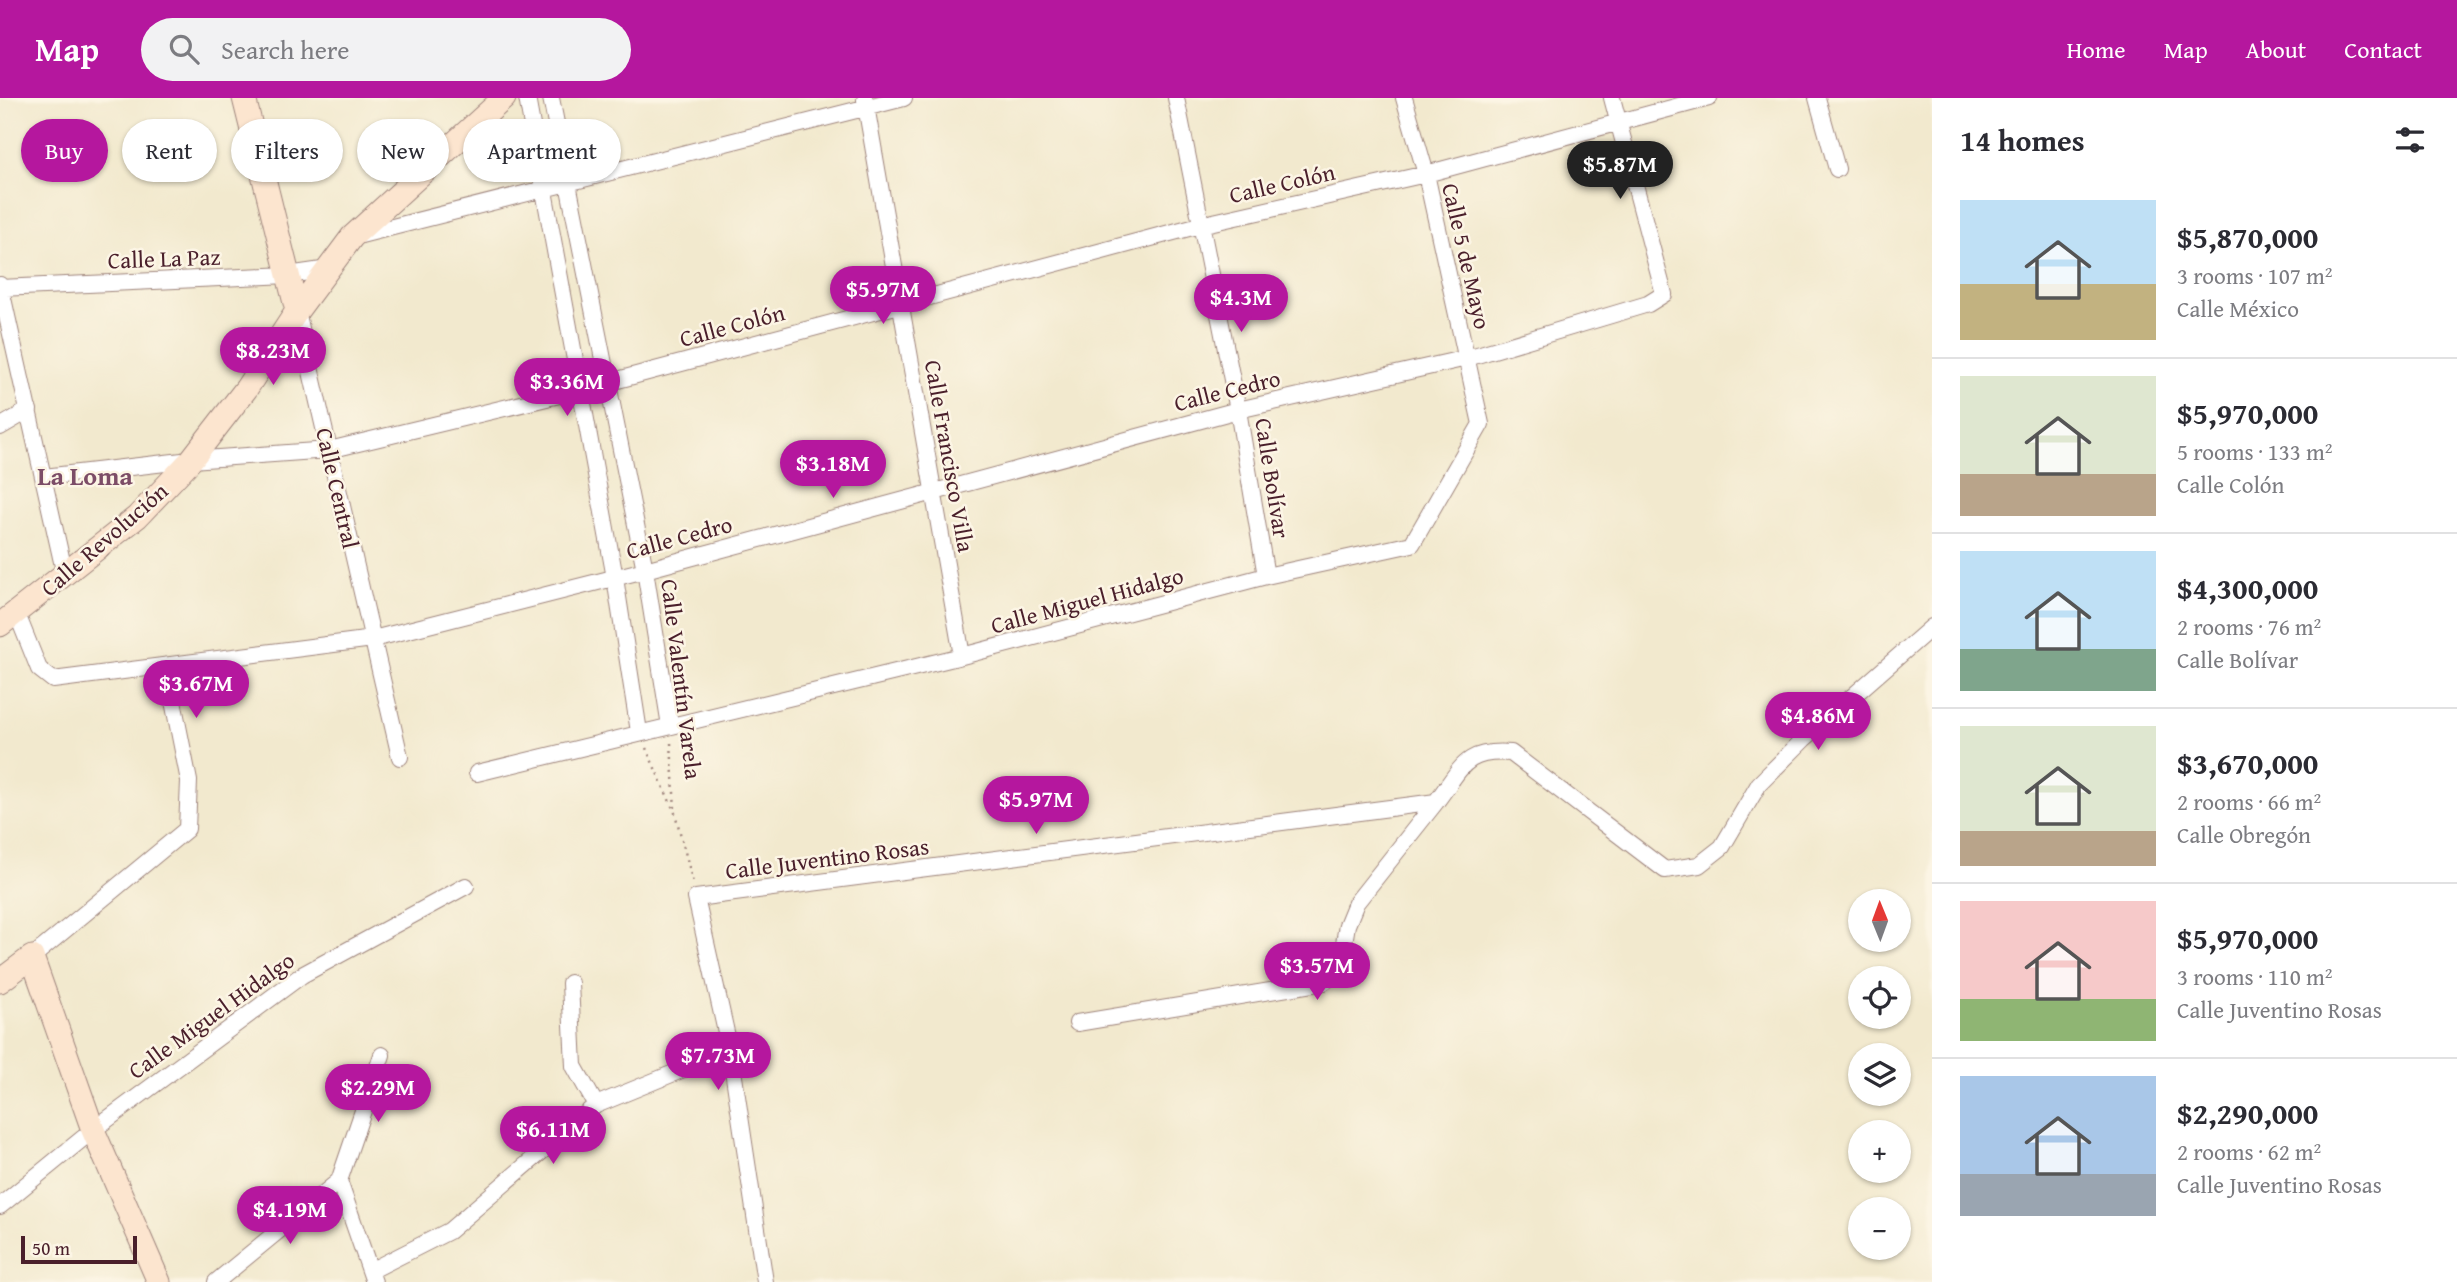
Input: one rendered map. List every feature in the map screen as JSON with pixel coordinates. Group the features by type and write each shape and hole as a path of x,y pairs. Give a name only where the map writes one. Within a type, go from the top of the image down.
{"street":[{"name":"Calle Central","path":"244,98 297,311 400,757"},
{"name":"Calle Revolución","path":"9,620 137,517 191,460 246,389 297,311 352,237 503,98"},
{"path":"527,98 615,578 639,732"},
{"name":"Calle Valentín Varela","path":"551,98 645,570 670,726"},
{"path":"352,237 568,183 865,103 904,98"},
{"name":"Calle Bolívar","path":"1176,98 1238,410 1266,576"},
{"name":"Calle 5 de Mayo","path":"1404,98 1426,174 1481,424"},
{"path":"1612,98 1618,122"},
{"name":"Calle Colón","path":"44,477 191,460 329,450 580,390 900,302 1200,225 1426,174 1709,98"},
{"path":"1817,98 1837,169"},
{"name":"Calle Francisco Villa","path":"865,103 962,656"},
{"name":"Calle Cedro","path":"9,620 39,669 53,680 373,639 615,578 1238,410 1467,358 1648,304 1664,294 1618,122"},
{"name":"Calle La Paz","path":"0,287 288,275 329,269"},
{"path":"0,287 65,575"},
{"path":"0,427 29,410"},
{"name":"Calle Miguel Hidalgo","path":"477,772 962,656 1266,576 1412,544 1481,424"},
{"path":"1077,1023 1324,982 1340,967 1347,925 1356,903 1472,756 1488,751 1511,753 1665,870 1699,865 1722,847 1759,784 1804,739 1932,627"},
{"path":"0,981 187,829 189,781 166,666"},
{"name":"Calle Juventino Rosas","path":"696,898 1436,802"},
{"name":"Calle Miguel Hidalgo","path":"0,1206 93,1130 302,975 466,886"},
{"path":"696,898 730,1051 765,1282"},
{"path":"32,957 93,1130 159,1282"},
{"path":"570,983 574,1066 596,1105"},
{"path":"340,1181 373,1276 449,1231 596,1105 730,1051"},
{"path":"216,1282 340,1181 382,1055"}],"path":[{"name":"Calle Valentín Varela","path":"670,726 675,813"},
{"name":"Calle Valentín Varela","path":"639,732 675,813 696,898"}],"district":[{"name":"La Loma","path":"85,475"}]}
